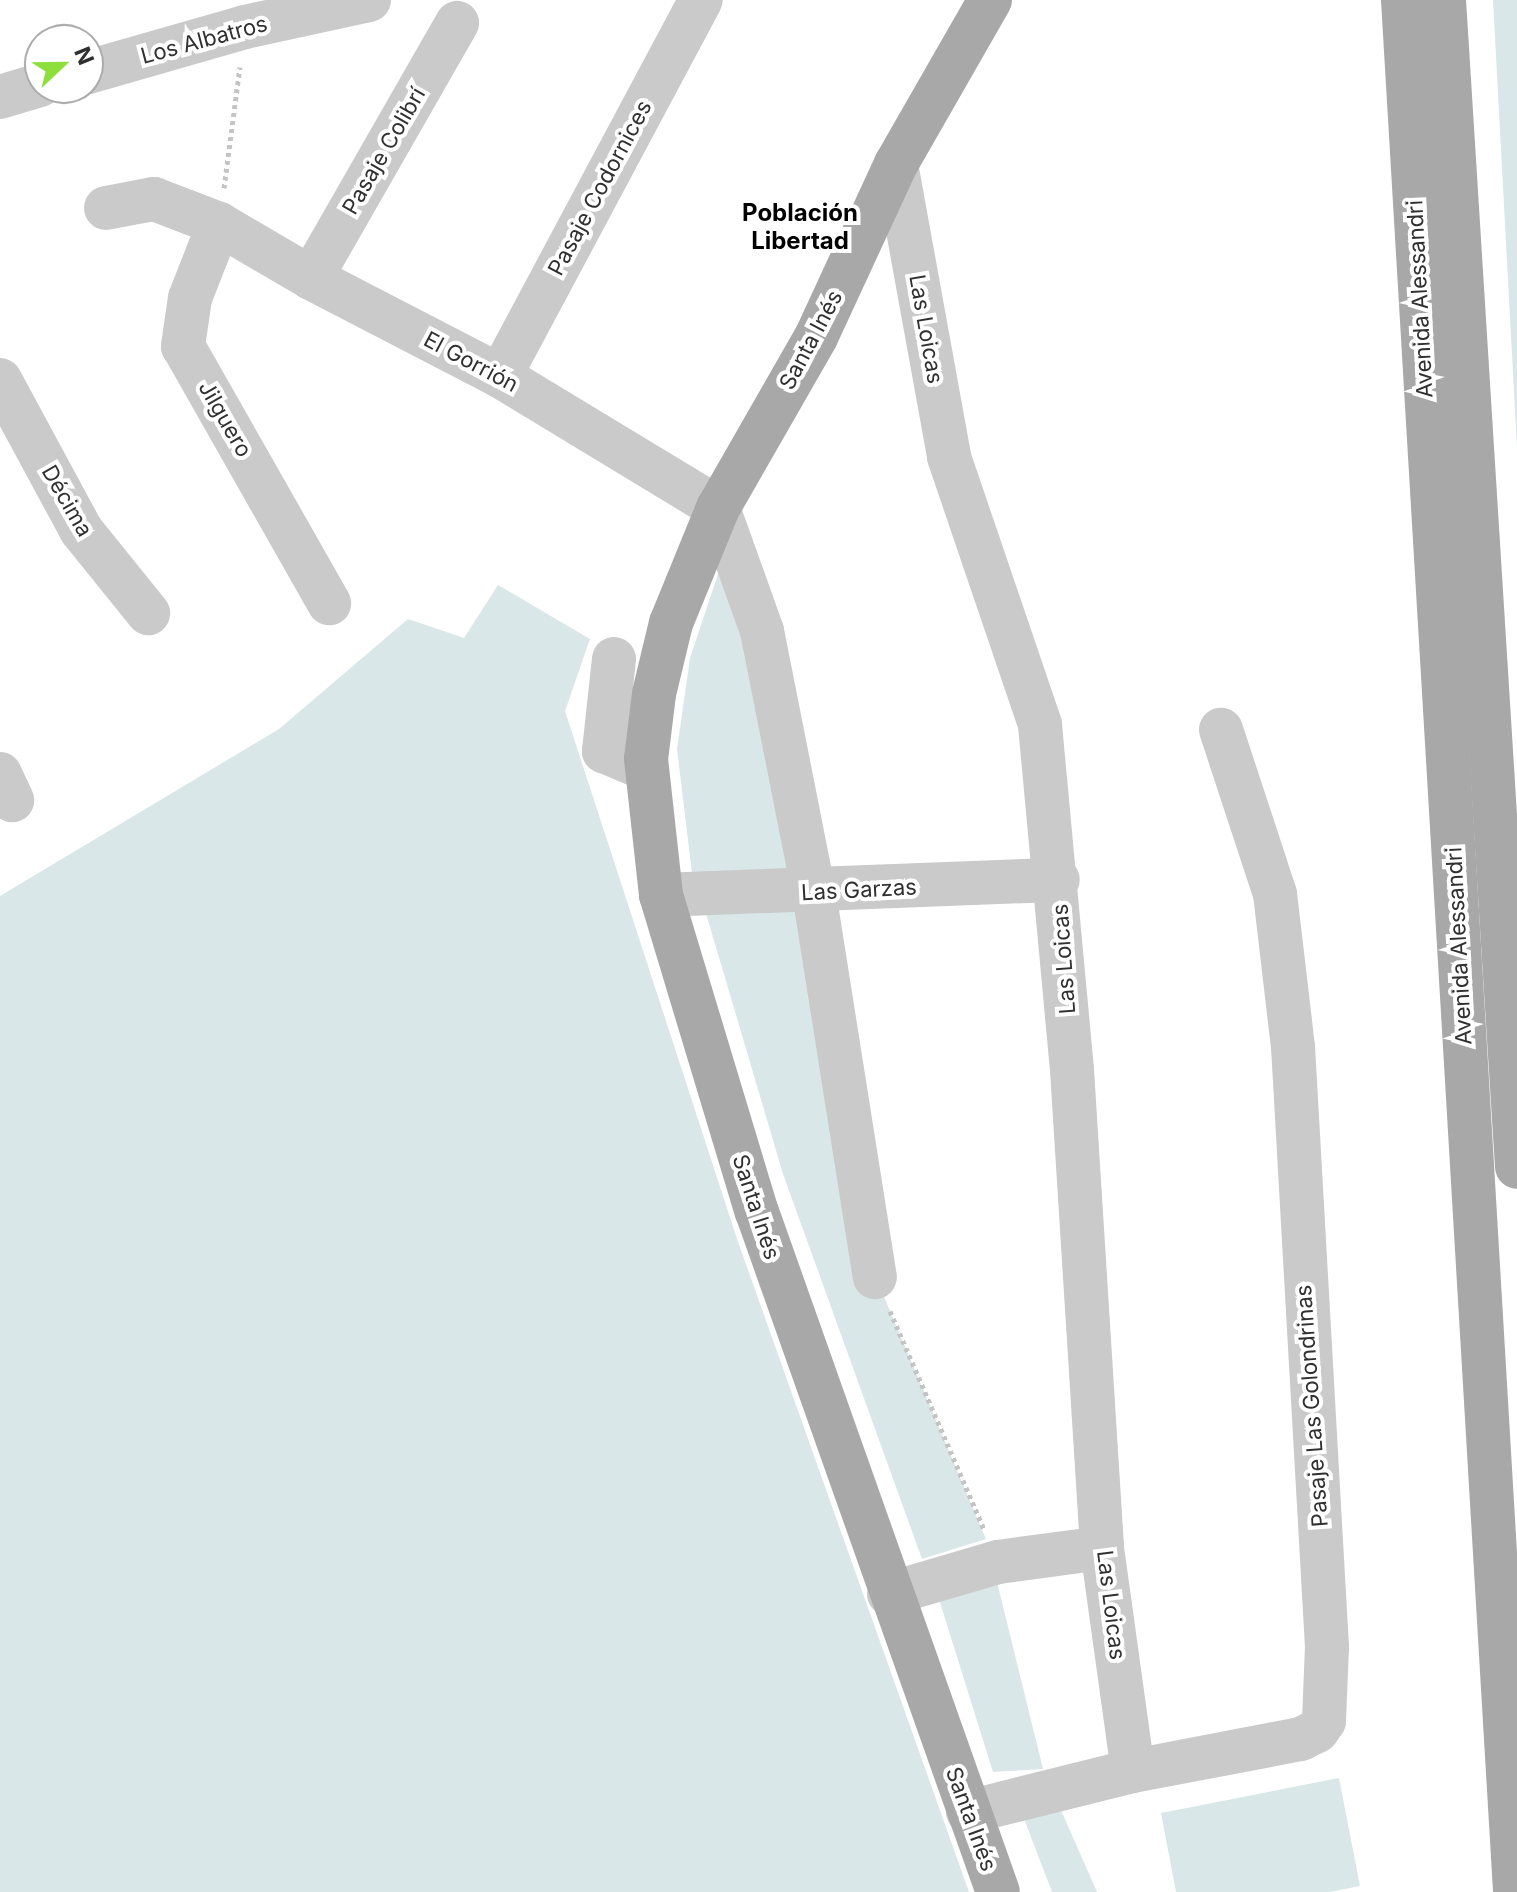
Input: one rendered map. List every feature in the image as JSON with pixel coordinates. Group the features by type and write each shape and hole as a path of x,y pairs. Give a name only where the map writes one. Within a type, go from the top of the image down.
{"main road":[{"name":"Santa Inés","path":"990,0 896,164 816,337 718,508 671,623 654,694 646,769 661,895 757,1212 889,1594 998,1892"},
{"name":"Avenida Alessandri","path":"1403,0 1515,1892"},
{"name":"Avenida Alessandri","path":"1444,0 1517,1167"}],"street":[{"name":"Los Albatros","path":"104,66 241,14 369,0"},
{"name":"Pasaje Codornices","path":"500,376 701,0"},
{"name":"Pasaje Colibrí","path":"311,278 457,23"},
{"path":"0,97 24,90"},
{"name":"Las Loicas","path":"896,164 949,457 1040,725 1058,880 1102,1548 1133,1771"},
{"name":"El Gorrión","path":"106,208 154,199 219,224 311,278 500,376 718,508"},
{"name":"Jilguero","path":"219,224 190,298 183,346 329,603"},
{"name":"Décima","path":"0,380 81,530 148,613"},
{"path":"718,508 762,631 814,893 875,1277"},
{"path":"614,659 604,751 646,769"},
{"name":"Pasaje Las Golondrinas","path":"968,1812 1133,1771 1301,1739 1317,1731 1327,1696 1293,1047 1275,894 1221,730"},
{"name":"Las Garzas","path":"661,895 814,893 1058,880"},
{"path":"889,1594 998,1562 1102,1548"}],"path":[{"path":"219,224 241,14"},
{"path":"875,1277 998,1562"}],"shaded area":[{"path":"1493,0 1517,0 1517,448"},
{"path":"725,553 795,872 692,873 677,749 690,658"},
{"path":"498,585 590,639 565,711 737,1239 969,1892 0,1892 0,896 279,729 408,619 464,638"},
{"path":"705,910 816,910 869,1261 986,1539 922,1559 783,1174"},
{"path":"996,1578 1043,1769 993,1772 938,1596"},
{"path":"1339,1778 1360,1886 1330,1892 1176,1892 1161,1813"},
{"path":"1060,1808 1097,1892 1052,1892 1023,1816"}],"district":[{"name":"Población Libertad","path":"800,227"}]}
